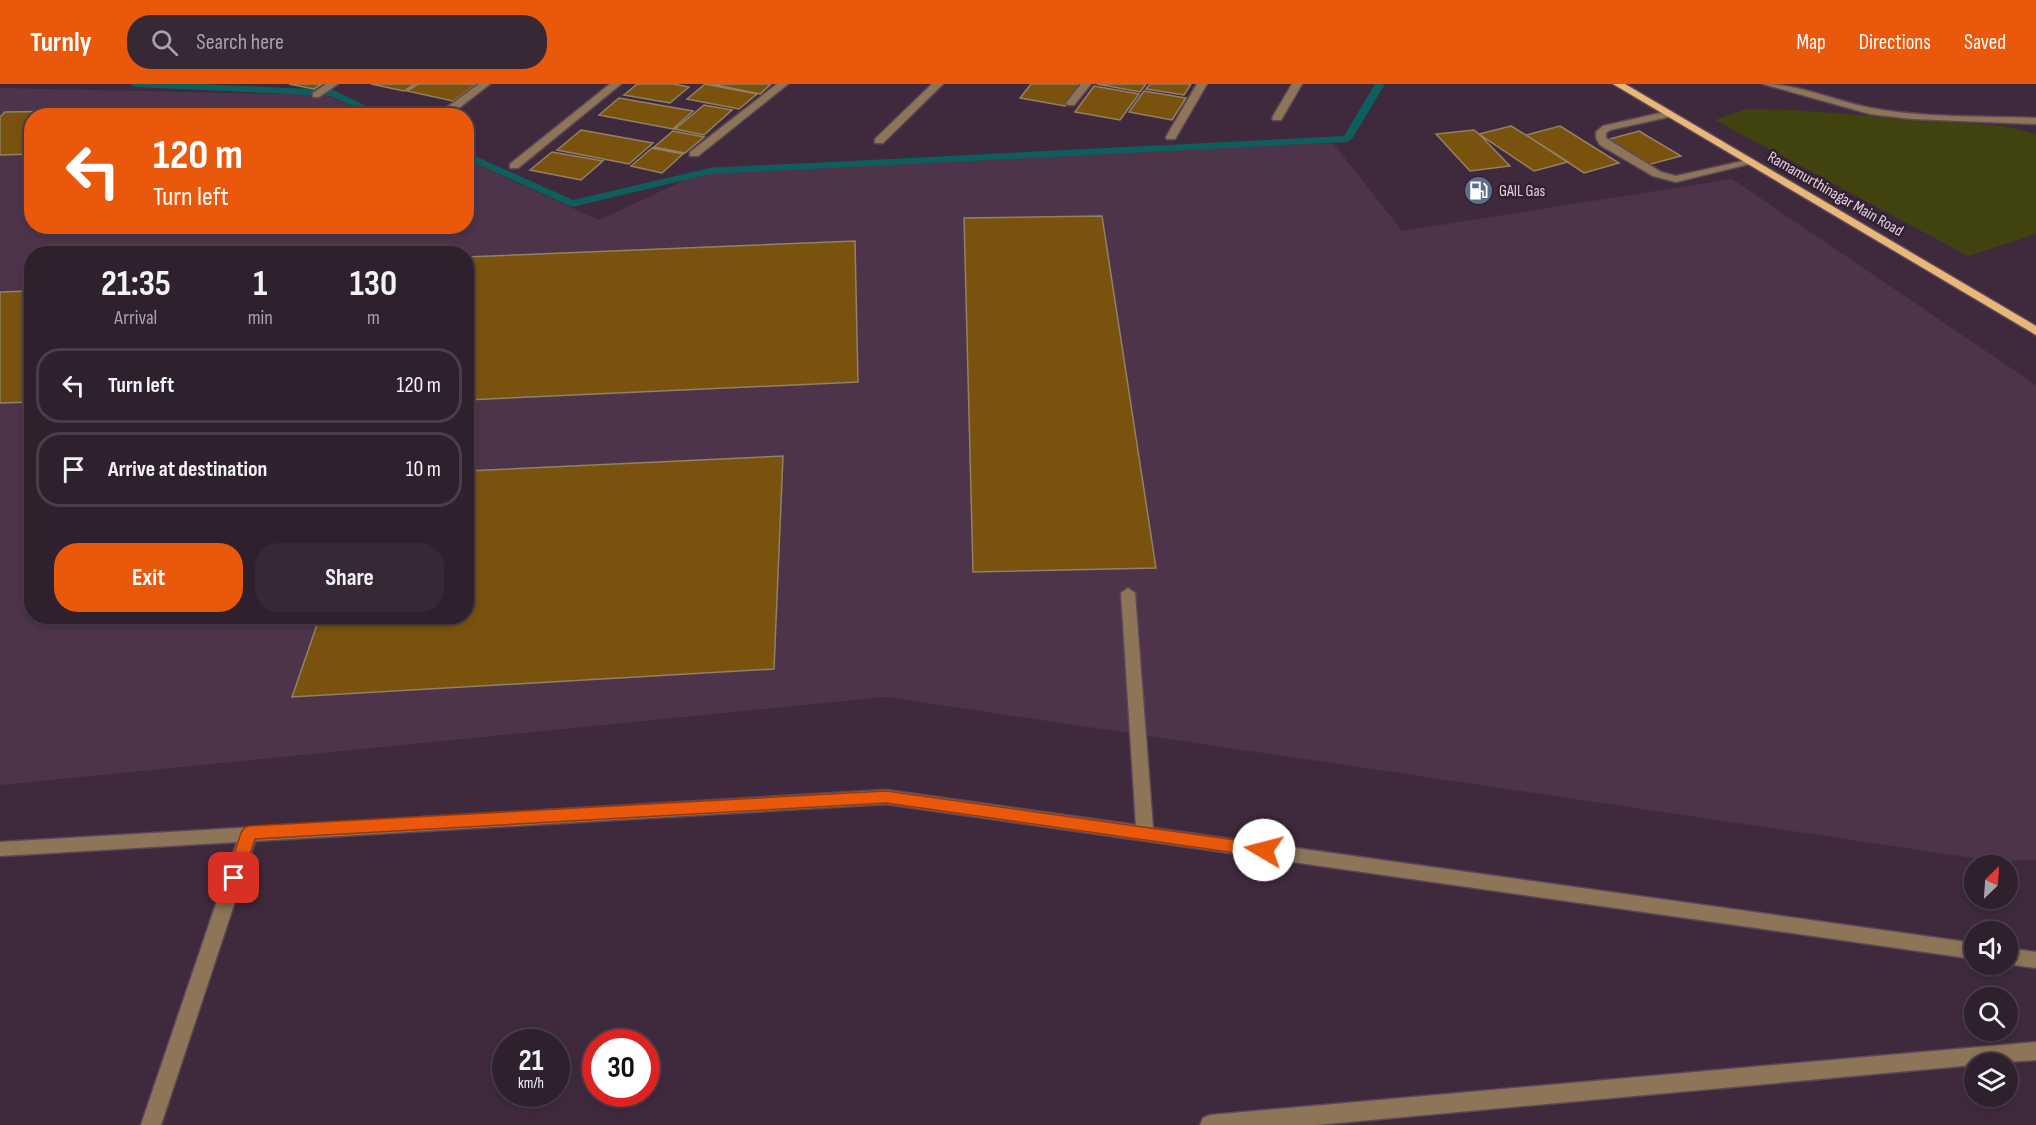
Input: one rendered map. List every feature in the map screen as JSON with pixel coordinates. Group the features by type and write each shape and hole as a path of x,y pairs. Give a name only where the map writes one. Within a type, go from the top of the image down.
{"main road":[{"name":"Ramamurthinagar Main Road","path":"1618,84 2036,331"}],"street":[{"path":"316,95 333,84"},
{"path":"452,108 485,84"},
{"path":"514,166 616,84"},
{"path":"694,154 783,84"},
{"path":"879,141 938,84"},
{"path":"1071,103 1086,84"},
{"path":"1171,137 1202,84"},
{"path":"1277,118 1297,84"},
{"path":"1768,84 1807,96 1880,112 1912,116 2036,121"},
{"path":"1669,114 1608,128 1600,132 1600,138 1604,143 1666,178 1688,177 1752,162"},
{"path":"1128,593 1145,834"},
{"path":"0,849 886,797 1964,950"},
{"path":"151,1125 249,833"},
{"path":"2018,958 2036,960"},
{"path":"1210,1125 2036,1051"}],"shaded area":[{"path":"0,88 326,95 355,108 24,108 24,234 474,234 474,163 599,220 713,167 1333,143 1402,231 1732,179 2036,385 2036,860 2018,860 2018,855 1964,857 886,697 0,785"},
{"path":"1747,109 1793,110 2003,126 2036,134 2036,234 1968,256 1715,120"}],"building":[{"path":"289,84 322,84 314,89"},
{"path":"371,84 415,84 404,91"},
{"path":"418,84 477,84 453,101 407,91"},
{"path":"637,84 673,84 689,87 670,103 624,95"},
{"path":"705,84 757,94 739,109 687,99"},
{"path":"711,84 771,84 760,94"},
{"path":"1031,84 1081,84 1065,106 1020,98"},
{"path":"1097,84 1146,84 1140,92"},
{"path":"1150,84 1191,84 1184,95 1146,89"},
{"path":"1094,86 1139,94 1120,120 1075,112"},
{"path":"1144,91 1186,98 1172,120 1129,112"},
{"path":"619,98 693,111 673,129 599,115"},
{"path":"704,105 732,110 704,135 675,129"},
{"path":"5,112 24,112 24,154 0,155 0,117"},
{"path":"1511,126 1568,162 1534,171 1479,134"},
{"path":"1560,126 1619,163 1584,173 1526,135"},
{"path":"581,130 653,143 629,164 557,150"},
{"path":"1474,130 1510,166 1470,171 1436,134"},
{"path":"673,131 704,137 685,153 654,147"},
{"path":"1639,131 1681,156 1647,165 1606,140"},
{"path":"652,148 683,154 662,173 631,166"},
{"path":"552,152 603,161 581,180 530,170"},
{"path":"1102,216 1156,568 973,572 964,218"},
{"path":"855,241 858,382 474,400 474,257"},
{"path":"24,291 24,402 0,403 0,292"},
{"path":"783,456 774,669 292,697 317,624 474,624 474,471"}],"waterway":[{"path":"135,84 333,93 365,108"},
{"path":"474,159 572,204 710,171 1347,139 1380,84"}],"place":[{"name":"GAIL Gas","path":"1478,190"}],"route":[{"path":"234,878 249,833 886,797 1264,850"}]}
